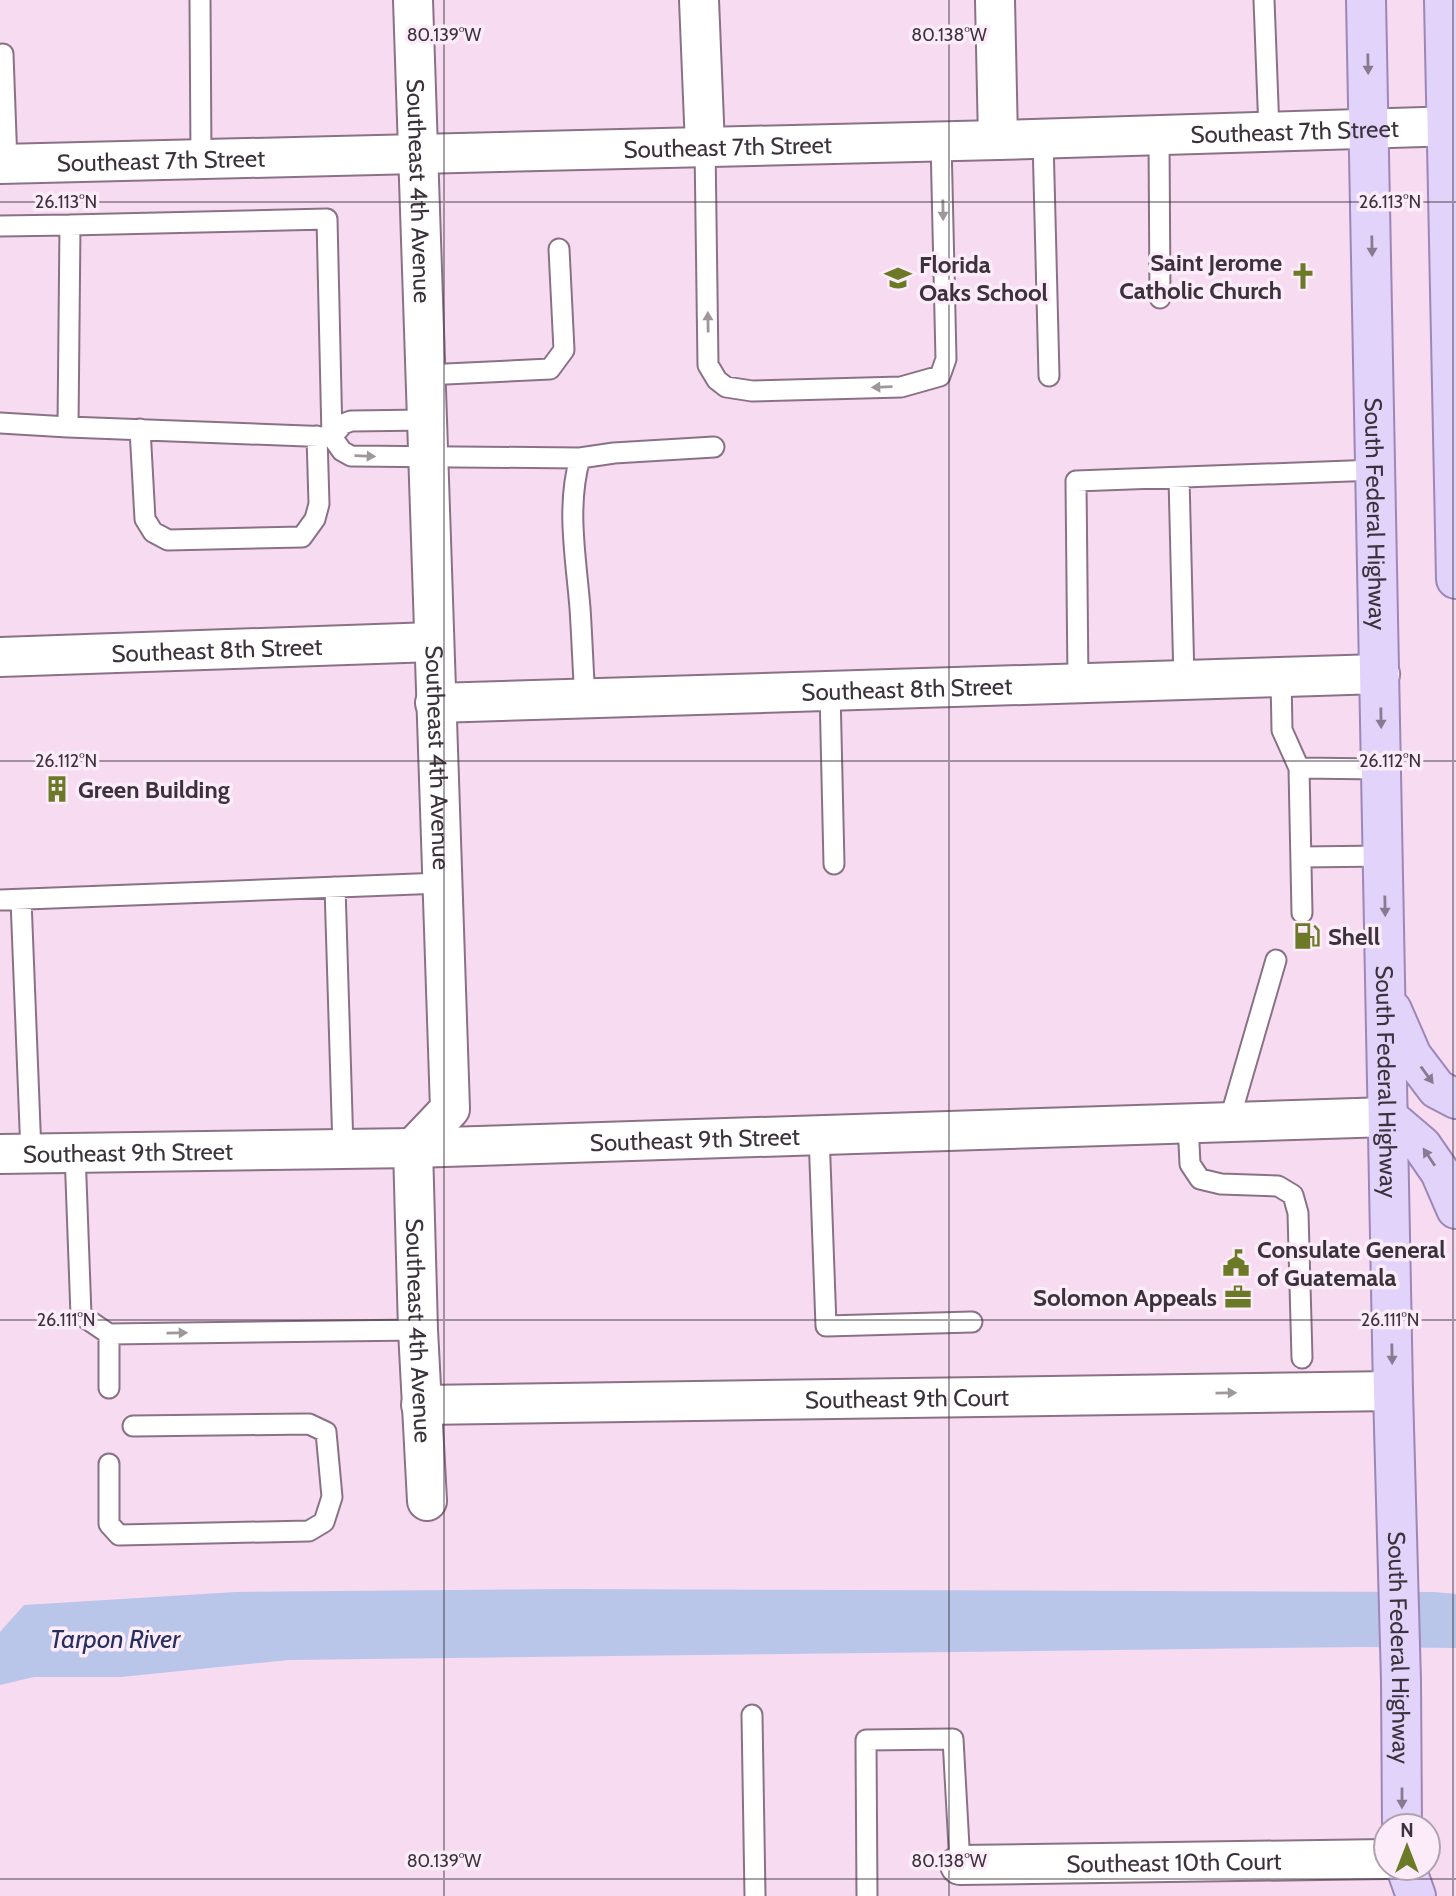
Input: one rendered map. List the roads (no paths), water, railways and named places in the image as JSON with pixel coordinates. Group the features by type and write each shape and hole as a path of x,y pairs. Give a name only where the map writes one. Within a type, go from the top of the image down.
{"main road":[{"name":"South Federal Highway","path":"1366,0 1402,1812"},
{"path":"1444,0 1451,126 1456,579"},
{"path":"1387,998 1412,1056 1437,1089 1456,1099"},
{"path":"1388,1116 1422,1146 1440,1172 1456,1209"}],"street":[{"name":"Southeast 4th Avenue","path":"413,0 450,1109 413,1148 418,1330 427,1501"},
{"path":"699,0 705,146"},
{"path":"995,0 999,140"},
{"name":"Southeast 7th Street","path":"4,164 1043,139 1451,126"},
{"name":"Southeast 8th Street","path":"0,657 433,642"},
{"name":"Southeast 8th Street","path":"435,703 1380,674"},
{"name":"Southeast 9th Street","path":"16,1153 413,1148 1388,1116"},
{"name":"Southeast 9th Court","path":"421,1405 1393,1391"},
{"name":"Southeast 10th Court","path":"960,1865 1372,1859"}],"lane":[{"path":"200,0 201,159"},
{"path":"1265,0 1269,131"},
{"path":"4,54 4,164"},
{"path":"1158,135 1160,298"},
{"path":"1043,139 1049,376"},
{"path":"705,146 708,365 717,380 726,387 752,391 901,387 940,376 946,359 941,141"},
{"path":"0,226 327,219 325,436 315,519 302,537 168,540 153,532 145,519 140,429"},
{"path":"68,427 70,225"},
{"path":"425,375 550,369 564,350 559,249"},
{"path":"0,423 325,436 351,421 426,420"},
{"path":"325,436 351,456 580,458 614,453 714,447"},
{"path":"580,458 573,481 572,536 580,609 585,699"},
{"path":"1078,683 1076,481 1376,470"},
{"path":"1179,478 1184,680"},
{"path":"1281,677 1282,730 1299,768 1302,913"},
{"path":"830,691 834,864"},
{"path":"1299,768 1382,769"},
{"path":"1301,857 1384,856"},
{"path":"0,900 442,883"},
{"path":"335,887 343,1149"},
{"path":"16,1153 21,900"},
{"path":"1229,1122 1276,960"},
{"path":"1188,1123 1190,1164 1200,1179 1221,1184 1278,1186 1293,1195 1298,1213 1302,1358"},
{"path":"819,1135 826,1326 972,1322"},
{"path":"75,1152 81,1315 109,1334 418,1330"},
{"path":"108,1388 109,1334"},
{"path":"109,1464 109,1524 119,1535 309,1531 324,1522 332,1497 326,1433 309,1424 133,1426"},
{"path":"752,1715 755,1896"},
{"path":"867,1896 866,1740 953,1739 960,1865"}],"water":[{"name":"Tarpon River","path":"571,1589 1434,1592 1456,1594 1456,1648 289,1660 121,1677 34,1677 0,1685 0,1632 24,1605 236,1592"}],"place":[{"name":"Saint Jerome Catholic Church","path":"1303,276"},
{"name":"Florida Oaks School","path":"898,278"},
{"name":"Green Building","path":"57,789"},
{"name":"Shell","path":"1307,936"},
{"name":"Consulate General of Guatemala","path":"1236,1263"},
{"name":"Solomon Appeals","path":"1238,1297"}]}
